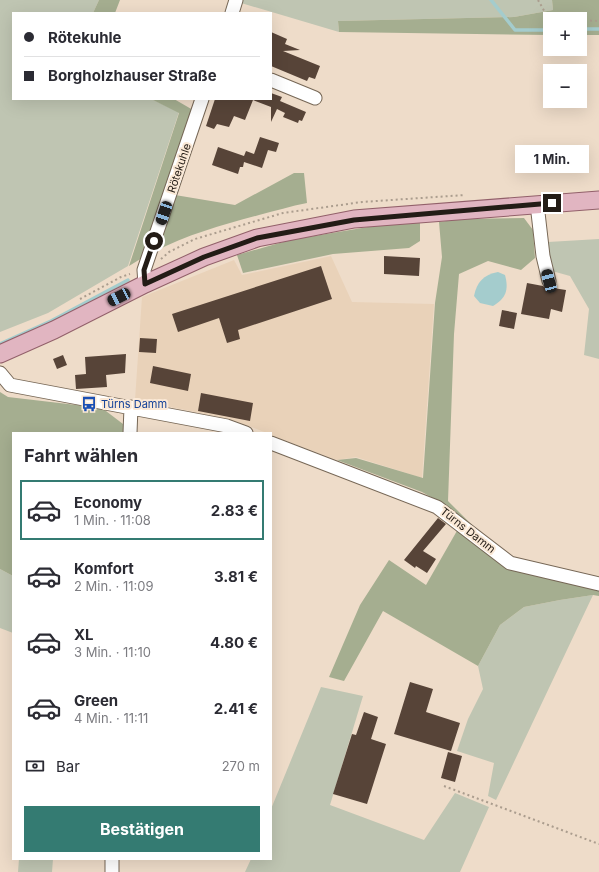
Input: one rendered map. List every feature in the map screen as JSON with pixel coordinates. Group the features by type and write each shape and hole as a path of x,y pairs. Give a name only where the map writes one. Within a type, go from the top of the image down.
{"main road":[{"path":"0,354 54,330 145,284 204,257 257,238 354,220 599,200"}],"street":[{"path":"272,80 315,98"},
{"name":"Rötekuhle","path":"145,284 144,270 202,100"},
{"path":"537,204 543,256 549,281"},
{"path":"0,373 10,385 228,426 243,432"},
{"path":"130,432 131,407"},
{"name":"Türns Damm","path":"272,443 437,506 510,563 599,584"},
{"path":"112,860 112,872"}],"path":[{"path":"538,0 545,12"},
{"path":"587,20 599,20"},
{"path":"444,786 599,844"}],"shaded area":[{"path":"331,256 352,302 434,304 422,478 356,457 337,460 272,435 272,432 264,432 230,419 135,400 142,297 234,260 242,275"}],"green space":[{"path":"0,0 99,0 93,12 12,12 12,100 153,100 179,112 128,266 48,313 0,332"},
{"path":"99,0 120,0 115,12 93,12"},
{"path":"242,0 552,0 553,10 514,17 338,21 339,32 241,3"},
{"path":"552,0 599,0 599,35 587,35 587,12 543,12 543,35 339,32 338,21 514,17 553,10"},
{"path":"153,100 176,100 193,110 142,258 129,266 179,113"},
{"path":"294,173 304,173 307,203 206,230 154,252 175,195 235,205"},
{"path":"524,218 533,230 535,258 521,270 488,261 459,274 454,334 448,501 478,531 512,559 599,581 599,596 593,595 524,607 500,625 478,666 383,611 344,681 329,677 360,605 389,560 426,585 462,522 438,501 422,492 337,460 356,458 423,478 435,303 442,257 439,222 461,219"},
{"path":"410,220 420,223 420,241 409,248 333,254 243,273 237,255 290,240"},
{"path":"599,239 599,359 584,355 589,309 570,276 552,271 548,242"},
{"path":"0,392 8,397 102,408 123,424 123,432 12,432 12,575 0,569"},
{"path":"0,569 12,575 12,633 0,628"},
{"path":"593,595 496,800 488,796 494,763 457,751 468,719 483,689 478,666 500,625 524,607"},
{"path":"321,687 363,696 330,805 424,840 455,793 489,807 460,872 245,872 251,860 272,860 272,807"},
{"path":"19,860 53,860 52,872 18,872"}],"water":[{"path":"498,272 505,275 507,285 504,297 493,306 480,303 474,296 479,283 488,275"}],"building":[{"path":"272,32 287,39 285,44 300,50 283,51 320,66 315,79 309,77 307,81 272,66"},
{"path":"272,93 282,97 280,101 306,112 302,121 299,120 298,123 283,117 285,113 277,109 271,122 271,107 253,100 272,100"},
{"path":"215,100 253,100 245,120 234,116 229,127 217,124 214,129 206,126"},
{"path":"260,137 279,143 276,152 268,150 262,168 244,162 243,167 240,167 238,174 212,165 218,147 244,156 246,151 254,154"},
{"path":"384,256 420,258 419,276 384,274"},
{"path":"321,266 332,299 238,330 240,339 227,343 219,318 178,332 172,314"},
{"path":"527,283 543,286 547,289 553,288 566,290 562,312 551,309 549,319 521,314"},
{"path":"502,310 517,313 514,329 499,326"},
{"path":"140,338 157,339 156,353 139,352"},
{"path":"126,354 125,373 106,375 107,387 76,389 75,375 86,374 85,357"},
{"path":"63,355 67,365 57,369 53,359"},
{"path":"153,366 191,374 188,391 150,383"},
{"path":"201,393 253,403 250,421 198,411"},
{"path":"438,518 446,524 423,551 436,559 427,573 416,566 415,568 404,560"},
{"path":"410,682 433,689 426,712 460,723 451,751 394,734"},
{"path":"364,712 378,717 371,739 386,744 367,804 333,794 352,734 356,735"},
{"path":"448,752 462,756 455,782 441,778"}],"waterway":[{"path":"491,0 515,30 543,30"},
{"path":"587,29 599,29"},
{"path":"0,344 51,321 128,280"}],"place":[{"name":"Türns Damm","path":"89,404"}],"route":[{"path":"154,241 144,270 145,284 204,257 257,238 354,220 552,203"}]}
